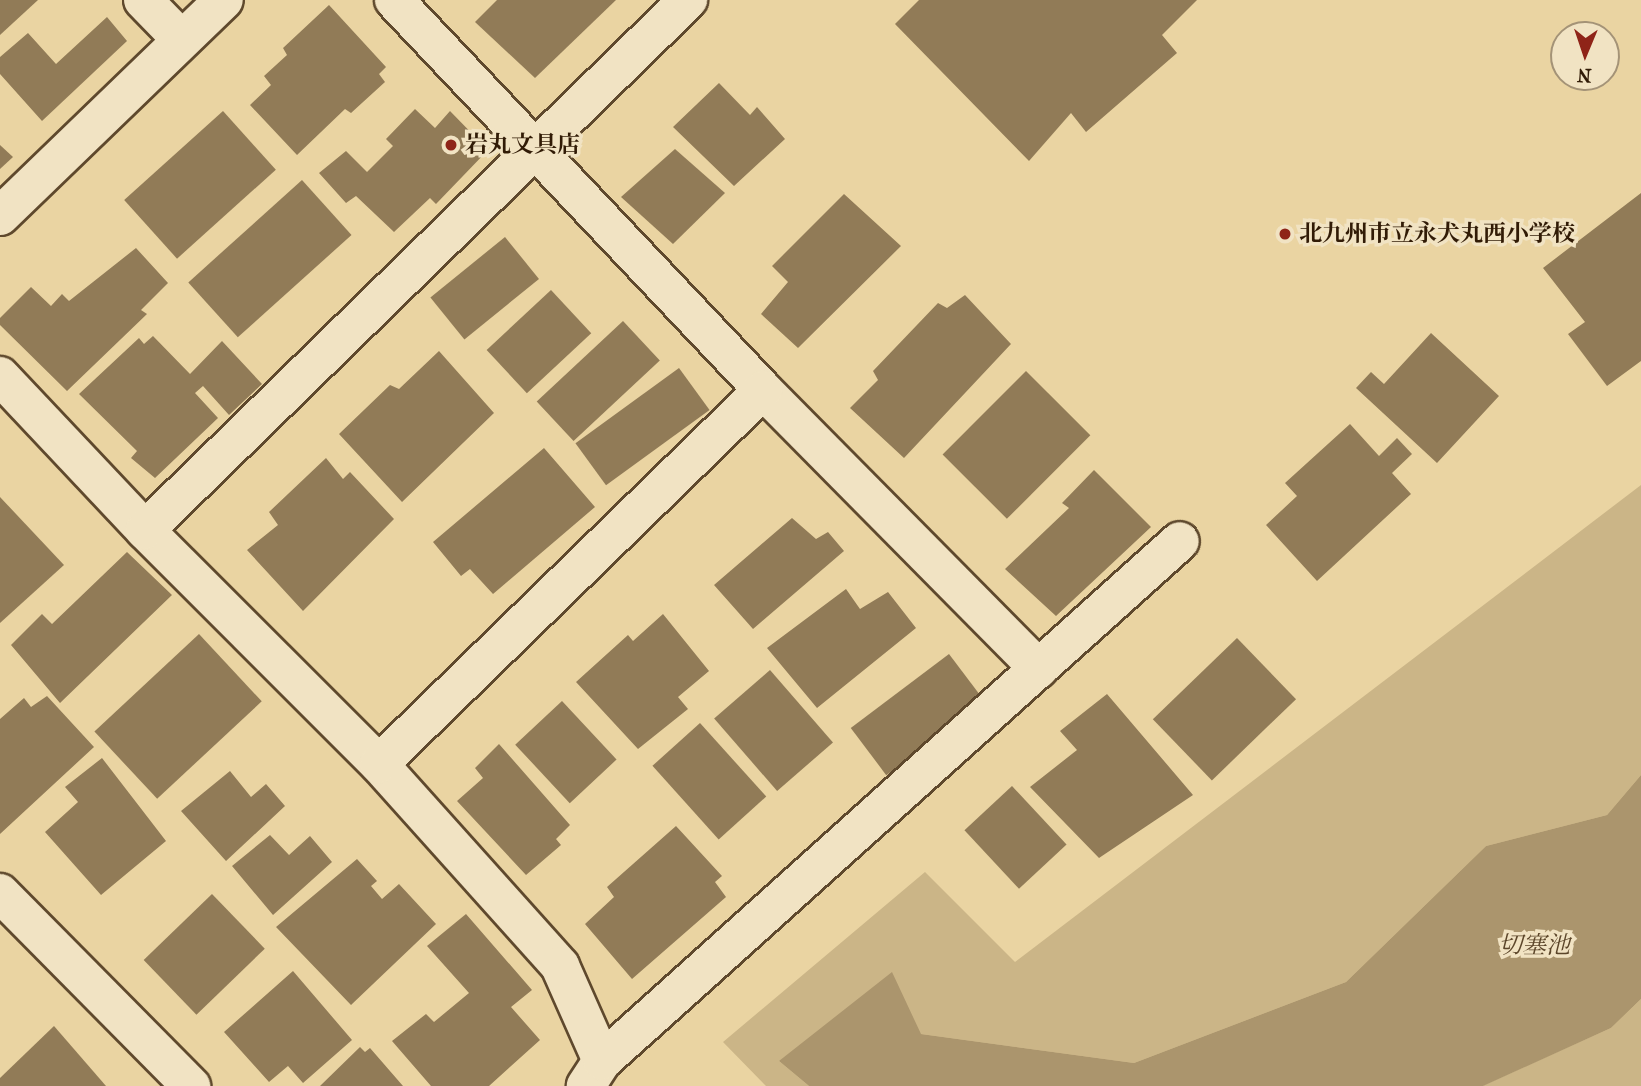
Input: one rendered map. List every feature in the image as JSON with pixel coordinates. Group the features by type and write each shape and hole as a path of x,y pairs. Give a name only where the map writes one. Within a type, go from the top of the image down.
{"street":[{"path":"143,0 181,39"},
{"path":"0,216 224,0"},
{"path":"394,0 763,390 1039,669"},
{"path":"145,530 534,147 688,0"},
{"path":"0,376 145,530 379,764 560,966 594,1073 1180,541"},
{"path":"379,764 763,390"},
{"path":"0,893 191,1086"}],"shaded area":[{"path":"1641,485 1641,775 1607,815 1486,846 1346,982 1134,1063 921,1034 779,1061 809,1086 766,1086 723,1042 925,872 1015,962"},
{"path":"1641,999 1641,1086 1482,1086 1611,1028"}],"water":[{"name":"切塞池","path":"1641,775 1641,999 1611,1028 1483,1086 809,1086 779,1061 892,972 921,1034 1134,1063 1346,982 1486,846 1607,815"}],"building":[{"path":"0,0 38,0 0,35"},
{"path":"497,0 616,0 535,78 475,22"},
{"path":"919,0 1197,0 1162,35 1177,53 1086,132 1071,113 1029,161 895,24"},
{"path":"329,5 386,67 379,74 385,82 351,113 345,109 297,155 250,105 271,85 264,76 287,55 283,48"},
{"path":"107,17 127,41 42,121 0,74 0,57 28,33 56,64"},
{"path":"719,83 750,115 757,107 785,139 734,186 673,127"},
{"path":"415,109 435,128 450,111 488,150 436,204 430,198 394,232 356,196 346,203 319,173 346,151 367,172 393,146 386,139"},
{"path":"223,111 276,170 177,259 124,200"},
{"path":"0,145 13,157 0,169"},
{"path":"675,149 725,193 673,244 621,197"},
{"path":"302,180 352,235 238,337 188,282"},
{"path":"1641,193 1641,361 1607,386 1568,334 1585,322 1543,268"},
{"path":"844,194 901,246 798,348 761,314 788,282 772,266"},
{"path":"505,237 539,279 464,339 430,297"},
{"path":"136,248 168,283 141,310 147,314 67,391 0,325 0,318 31,287 51,306 62,294 69,301"},
{"path":"551,290 591,333 527,393 487,350"},
{"path":"965,295 1011,344 904,458 850,408 878,380 873,371 938,303 947,308"},
{"path":"623,321 660,360 574,441 537,401"},
{"path":"1431,333 1499,396 1437,463 1356,388 1371,372 1384,384"},
{"path":"153,336 190,374 222,341 262,384 229,415 203,386 195,393 218,418 155,478 131,458 137,451 79,394 139,338 144,344"},
{"path":"439,351 494,413 402,502 339,434 390,385 399,389"},
{"path":"679,368 710,410 606,485 575,443"},
{"path":"1026,371 1090,435 1007,519 943,454"},
{"path":"1350,424 1379,456 1397,438 1412,454 1392,473 1411,494 1317,581 1266,525 1297,496 1285,483"},
{"path":"544,448 595,507 493,594 470,569 461,576 433,542"},
{"path":"326,458 343,479 350,472 394,519 303,611 247,550 278,525 269,512"},
{"path":"1094,470 1151,527 1056,616 1005,569 1069,508 1062,503"},
{"path":"0,497 64,565 0,623"},
{"path":"792,518 816,539 828,532 844,551 753,629 714,585"},
{"path":"127,552 172,595 60,703 11,645 42,614 52,624"},
{"path":"846,589 860,609 888,592 916,628 817,708 767,648"},
{"path":"663,614 709,671 678,697 688,709 638,749 576,682 628,635 633,641"},
{"path":"199,634 262,701 157,799 94,732"},
{"path":"1237,638 1296,699 1212,780 1153,719"},
{"path":"949,654 985,701 886,775 851,728"},
{"path":"770,670 833,742 777,791 714,719"},
{"path":"1107,694 1193,795 1099,858 1030,787 1077,750 1060,731"},
{"path":"47,696 94,747 0,834 0,719 24,698 31,707"},
{"path":"562,701 617,760 570,803 515,745"},
{"path":"700,723 766,797 719,839 652,766"},
{"path":"499,744 570,825 556,839 561,845 526,875 457,801 483,778 475,768"},
{"path":"102,758 166,841 101,895 45,832 78,802 65,787"},
{"path":"230,771 251,797 266,784 285,806 226,861 181,811"},
{"path":"1012,786 1067,845 1019,889 964,830"},
{"path":"676,826 722,876 715,882 726,897 632,979 585,924 614,897 607,887"},
{"path":"270,835 289,855 310,836 332,862 273,915 232,866"},
{"path":"357,859 377,881 371,886 382,899 399,884 436,924 351,1005 276,927"},
{"path":"212,894 265,949 196,1015 144,960"},
{"path":"466,914 532,990 511,1007 540,1040 489,1086 431,1086 392,1041 426,1014 434,1022 469,993 427,946"},
{"path":"293,971 352,1040 303,1083 288,1066 269,1082 224,1032"},
{"path":"54,1026 106,1086 0,1086 0,1078"},
{"path":"360,1047 365,1052 370,1048 403,1086 320,1086"}],"place":[{"name":"岩丸文具店","path":"451,145"},
{"name":"北九州市立永犬丸西小学校","path":"1285,234"}]}
